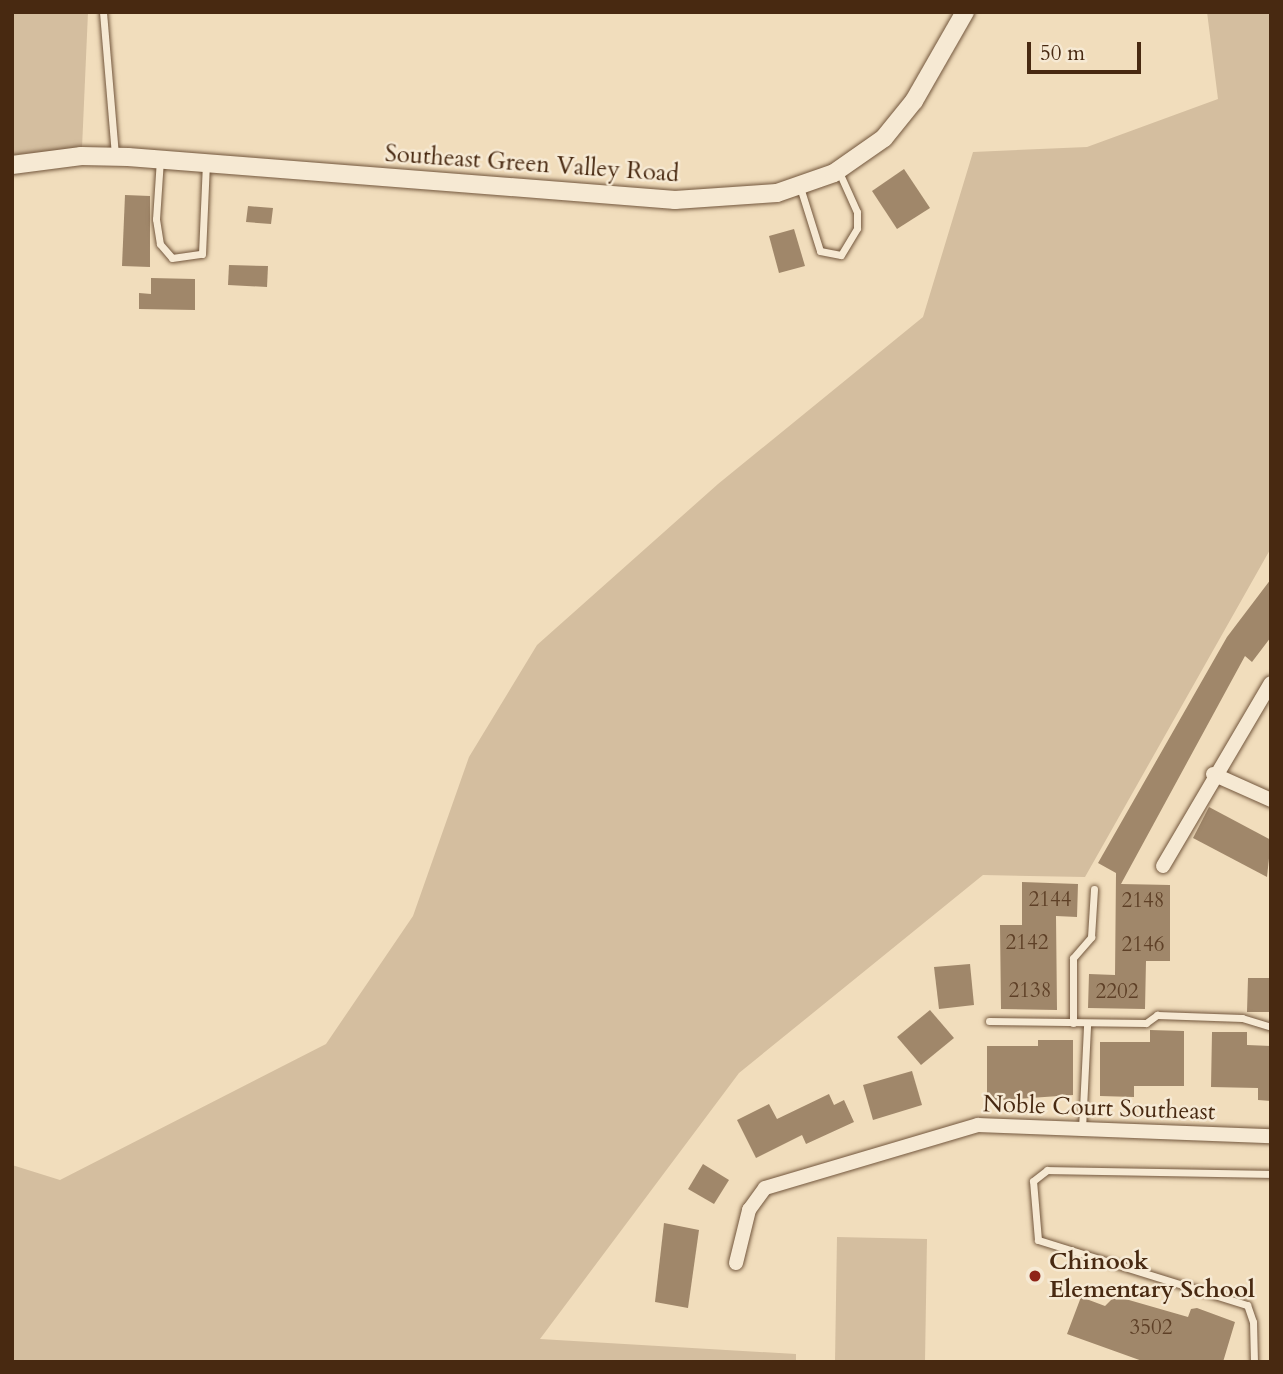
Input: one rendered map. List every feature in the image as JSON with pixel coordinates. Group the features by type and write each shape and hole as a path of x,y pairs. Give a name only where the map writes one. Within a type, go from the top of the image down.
{"street":[{"name":"Southeast Green Valley Road","path":"12,164 115,157 160,159 675,200 735,199 800,187 839,171 897,124 965,12"},
{"path":"1163,866 1213,774 1271,684"},
{"path":"1213,774 1271,800"},
{"name":"Noble Court Southeast","path":"736,1264 749,1210 765,1188 978,1125 1271,1136"}],"lane":[{"path":"103,12 115,157"},
{"path":"160,159 156,219 160,244 172,258 202,254 206,163"},
{"path":"800,187 820,251 841,255 858,228 857,212 839,171"},
{"path":"1073,1023 1073,958 1091,937 1094,889"},
{"path":"989,1021 1146,1023 1157,1015 1242,1018 1271,1027"},
{"path":"1082,1129 1087,1024"},
{"path":"1254,1362 1253,1322 1247,1305 1038,1240 1034,1181 1047,1170 1271,1174"}],"shaded area":[{"path":"12,12 88,12 82,148 12,155"},
{"path":"1207,12 1271,12 1271,548 1085,877 983,875 739,1073 540,1339 796,1354 796,1362 12,1362 12,1165 60,1180 326,1044 413,916 469,757 537,645 718,484 923,317 973,152 1087,147 1218,99"},
{"path":"837,1237 927,1239 925,1362 835,1362"}],"building":[{"path":"904,169 930,208 897,229 872,191"},
{"path":"125,195 150,196 150,267 122,266"},
{"path":"248,206 273,208 271,224 246,222"},
{"path":"794,229 805,266 779,273 769,236"},
{"path":"229,265 268,266 267,287 228,285"},
{"path":"151,278 195,279 195,310 139,309 139,293 151,294"},
{"path":"1271,579 1271,637 1252,662 1245,656 1121,884 1170,885 1170,961 1146,961 1145,1009 1088,1008 1089,974 1115,975 1116,873 1098,863 1227,637"},
{"path":"1209,807 1271,840 1267,877 1193,838"},
{"path":"1022,882 1078,884 1077,917 1056,916 1057,1010 1001,1009 1000,925 1022,925"},
{"path":"970,964 974,1005 939,1009 934,967"},
{"path":"1248,978 1271,978 1271,1012 1247,1012"},
{"path":"930,1010 954,1038 921,1065 897,1037"},
{"path":"1150,1030 1184,1031 1184,1086 1134,1086 1134,1097 1100,1096 1100,1042 1150,1042"},
{"path":"1212,1032 1247,1032 1247,1045 1271,1046 1271,1101 1258,1100 1258,1088 1211,1087"},
{"path":"1038,1040 1073,1040 1073,1095 987,1101 987,1046 1038,1046"},
{"path":"912,1071 922,1105 873,1120 863,1085"},
{"path":"829,1094 834,1105 844,1100 854,1122 806,1144 802,1135 756,1158 737,1120 769,1104 777,1119"},
{"path":"703,1164 729,1180 714,1204 688,1189"},
{"path":"664,1223 699,1230 688,1308 655,1302"},
{"path":"1115,1296 1188,1317 1191,1309 1197,1308 1235,1322 1223,1362 1145,1362 1067,1334 1081,1297 1105,1306"}],"place":[{"name":"Chinook Elementary School","path":"1035,1276"}]}
